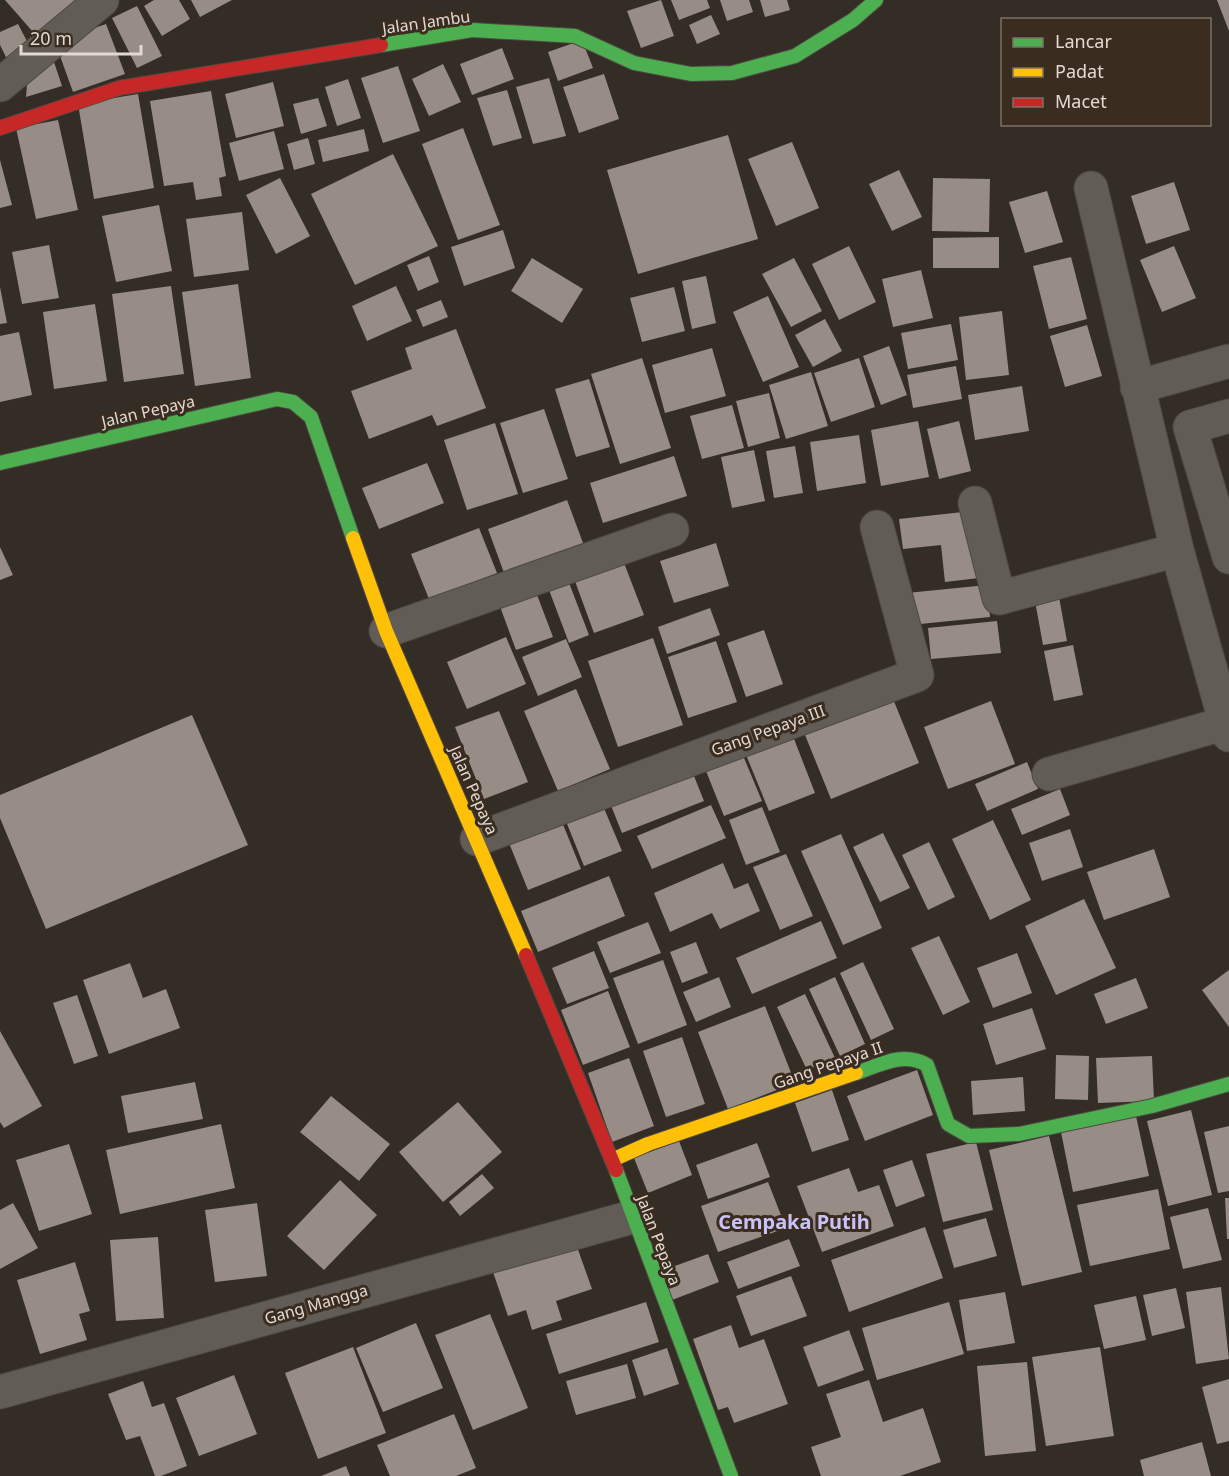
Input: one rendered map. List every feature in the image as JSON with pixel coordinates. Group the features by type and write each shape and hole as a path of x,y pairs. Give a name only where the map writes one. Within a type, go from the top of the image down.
{"street":[{"path":"0,86 102,0"},
{"name":"Jalan Jambu","path":"0,128 119,88 472,30 575,36 634,63 691,74 732,73 795,56 853,20 876,0"},
{"path":"1049,774 1227,729 1177,550 1091,188"},
{"path":"1137,387 1229,361"},
{"name":"Jalan Pepaya","path":"0,463 277,399 293,402 311,417 386,631 477,839 612,1160 731,1476"},
{"path":"1229,416 1190,427 1229,557"},
{"path":"975,503 999,598 1177,550"},
{"name":"Gang Pepaya III","path":"477,839 917,675 877,527"},
{"path":"386,631 672,530"},
{"name":"Gang Pepaya II","path":"612,1160 648,1144 899,1058 915,1058 927,1065 948,1124 969,1136 1019,1134 1152,1106 1229,1084"},
{"name":"Gang Mangga","path":"0,1392 632,1217"}],"building":[{"path":"5,0 82,0 40,40"},
{"path":"154,0 179,0 190,19 162,36 144,6"},
{"path":"191,0 232,0 200,17"},
{"path":"661,0 674,36 641,48 627,11"},
{"path":"671,0 707,0 710,8 679,20"},
{"path":"720,0 749,0 753,12 727,21"},
{"path":"760,0 787,0 790,10 765,17"},
{"path":"1217,0 1229,0 1229,31"},
{"path":"137,6 162,56 137,68 112,18"},
{"path":"711,15 720,34 697,44 689,25"},
{"path":"18,24 30,47 7,59 0,45 0,32"},
{"path":"106,24 125,74 73,92 55,42"},
{"path":"582,40 593,68 558,81 548,52"},
{"path":"502,48 514,79 472,95 460,64"},
{"path":"52,56 62,86 26,97 28,73"},
{"path":"443,64 461,102 429,116 412,79"},
{"path":"398,66 420,131 383,143 361,78"},
{"path":"604,74 619,119 579,133 563,87"},
{"path":"549,78 566,136 533,144 516,87"},
{"path":"348,79 361,118 337,126 325,87"},
{"path":"273,82 284,126 236,138 225,94"},
{"path":"507,90 522,138 493,146 477,98"},
{"path":"211,91 226,176 219,178 222,196 196,200 193,182 164,186 150,101"},
{"path":"138,94 154,188 94,199 78,104"},
{"path":"318,98 327,126 301,134 293,104"},
{"path":"58,120 78,210 36,219 16,128"},
{"path":"463,128 500,225 458,240 422,144"},
{"path":"364,129 369,151 323,162 318,140"},
{"path":"274,131 284,169 239,181 229,143"},
{"path":"728,135 758,239 638,274 607,170"},
{"path":"308,138 315,164 294,170 287,144"},
{"path":"792,142 819,208 776,226 748,159"},
{"path":"393,154 438,246 355,285 311,194"},
{"path":"0,160 12,205 0,208"},
{"path":"899,170 922,217 892,231 869,184"},
{"path":"280,178 310,236 276,254 246,195"},
{"path":"933,178 990,179 989,232 932,231"},
{"path":"1174,182 1190,230 1146,244 1131,196"},
{"path":"1047,191 1063,242 1025,253 1009,202"},
{"path":"159,205 172,271 116,282 102,216"},
{"path":"242,212 249,270 194,277 186,219"},
{"path":"503,230 515,268 464,286 451,247"},
{"path":"999,237 999,268 933,268 933,238"},
{"path":"49,245 59,298 22,304 12,252"},
{"path":"849,246 876,302 839,320 812,264"},
{"path":"1174,246 1196,298 1162,312 1140,260"},
{"path":"429,256 439,282 418,291 407,265"},
{"path":"1071,257 1087,319 1049,329 1033,266"},
{"path":"532,258 583,289 562,323 511,291"},
{"path":"794,258 822,311 791,327 762,274"},
{"path":"921,270 933,318 893,327 882,279"},
{"path":"706,276 716,323 692,329 682,281"},
{"path":"238,284 251,378 195,386 182,292"},
{"path":"171,286 184,374 124,382 112,294"},
{"path":"396,286 412,321 367,341 352,306"},
{"path":"0,287 7,323 0,324"},
{"path":"674,287 685,331 642,342 630,298"},
{"path":"768,296 799,367 763,382 733,312"},
{"path":"441,300 448,317 423,327 416,310"},
{"path":"95,304 107,381 54,389 43,312"},
{"path":"1002,311 1009,375 966,380 959,317"},
{"path":"825,319 842,351 813,367 795,335"},
{"path":"951,324 958,360 908,369 901,333"},
{"path":"1087,325 1102,376 1065,387 1050,336"},
{"path":"456,329 486,408 437,426 432,415 369,439 351,391 412,369 405,348"},
{"path":"19,332 32,395 0,402 0,336"},
{"path":"889,346 907,395 881,405 863,356"},
{"path":"712,348 726,396 665,413 652,365"},
{"path":"642,358 671,448 620,464 591,374"},
{"path":"859,358 875,407 831,422 814,373"},
{"path":"956,366 962,399 913,408 907,375"},
{"path":"811,372 828,426 786,439 769,385"},
{"path":"589,379 610,447 576,457 555,389"},
{"path":"1022,386 1029,431 975,440 968,395"},
{"path":"769,393 780,438 748,447 736,401"},
{"path":"732,405 744,448 702,459 690,416"},
{"path":"544,409 568,479 523,493 500,423"},
{"path":"918,421 929,477 881,486 871,430"},
{"path":"959,421 971,471 939,479 927,429"},
{"path":"495,423 518,494 467,510 444,440"},
{"path":"859,435 866,483 817,491 810,442"},
{"path":"795,446 803,493 774,498 766,451"},
{"path":"754,450 765,501 732,508 721,457"},
{"path":"674,456 687,496 603,523 590,483"},
{"path":"427,463 444,503 379,529 362,488"},
{"path":"567,500 586,551 507,581 488,529"},
{"path":"972,511 979,578 945,582 941,545 903,549 899,519"},
{"path":"479,528 497,573 429,599 411,554"},
{"path":"716,543 729,586 674,603 660,561"},
{"path":"0,547 13,575 0,580"},
{"path":"621,555 644,615 594,633 572,573"},
{"path":"566,575 589,635 569,643 546,582"},
{"path":"987,585 990,617 910,625 907,593"},
{"path":"534,587 553,637 516,650 498,601"},
{"path":"1059,597 1067,641 1043,645 1035,601"},
{"path":"710,608 720,635 667,654 658,627"},
{"path":"997,621 1001,653 931,659 928,628"},
{"path":"764,630 783,684 746,697 727,643"},
{"path":"506,637 526,684 467,709 447,662"},
{"path":"653,638 683,725 618,747 588,661"},
{"path":"566,639 582,677 538,696 522,657"},
{"path":"716,641 737,702 688,718 668,657"},
{"path":"1073,645 1083,695 1054,701 1044,651"},
{"path":"576,689 610,769 558,791 524,711"},
{"path":"891,694 919,763 831,799 803,730"},
{"path":"991,701 1015,764 948,789 924,727"},
{"path":"499,711 528,782 484,799 455,727"},
{"path":"192,715 248,845 46,929 0,818 0,795"},
{"path":"789,726 815,793 769,811 742,745"},
{"path":"739,746 762,801 724,816 702,761"},
{"path":"1027,762 1038,789 987,811 975,784"},
{"path":"690,766 704,801 622,833 608,798"},
{"path":"1060,789 1070,815 1022,835 1011,809"},
{"path":"598,794 622,851 584,866 561,809"},
{"path":"711,805 726,838 652,869 637,836"},
{"path":"762,807 780,852 746,865 729,820"},
{"path":"558,812 581,869 528,890 505,833"},
{"path":"993,820 1031,900 990,920 952,839"},
{"path":"1070,829 1083,867 1042,881 1029,843"},
{"path":"883,833 910,888 880,902 853,847"},
{"path":"841,834 882,928 843,945 801,851"},
{"path":"929,842 955,897 928,910 902,855"},
{"path":"1154,849 1170,897 1104,920 1087,872"},
{"path":"786,854 813,916 780,930 753,867"},
{"path":"723,863 734,889 748,883 760,911 720,929 712,913 670,932 654,893"},
{"path":"609,876 625,916 538,952 521,911"},
{"path":"1084,899 1116,968 1056,995 1025,926"},
{"path":"821,921 837,958 752,994 736,958"},
{"path":"648,922 661,953 610,973 597,942"},
{"path":"939,936 970,1002 943,1015 911,948"},
{"path":"696,942 708,973 682,983 670,952"},
{"path":"594,951 609,988 567,1004 552,968"},
{"path":"1017,953 1032,993 993,1008 977,968"},
{"path":"663,960 687,1025 638,1044 613,978"},
{"path":"863,962 894,1029 871,1040 840,973"},
{"path":"130,963 143,998 166,989 180,1028 109,1054 83,980"},
{"path":"1229,970 1229,1027 1202,990"},
{"path":"719,977 731,1007 696,1022 683,992"},
{"path":"835,977 865,1044 840,1056 809,989"},
{"path":"1136,978 1148,1008 1106,1024 1094,994"},
{"path":"608,991 630,1047 583,1065 561,1010"},
{"path":"805,994 835,1058 807,1070 777,1007"},
{"path":"77,995 98,1056 74,1064 53,1003"},
{"path":"765,1006 795,1083 728,1109 698,1032"},
{"path":"1032,1008 1046,1049 996,1065 983,1024"},
{"path":"0,1031 42,1106 4,1128 0,1122"},
{"path":"682,1037 705,1104 666,1117 643,1051"},
{"path":"1056,1055 1089,1056 1088,1100 1055,1099"},
{"path":"1152,1056 1154,1101 1098,1103 1096,1058"},
{"path":"629,1058 654,1126 612,1142 588,1073"},
{"path":"917,1070 933,1115 865,1141 847,1096"},
{"path":"1023,1077 1025,1111 973,1115 971,1081"},
{"path":"195,1082 203,1119 128,1133 121,1096"},
{"path":"832,1090 849,1140 812,1152 795,1103"},
{"path":"331,1096 390,1144 359,1181 300,1132"},
{"path":"458,1102 502,1152 443,1202 399,1152"},
{"path":"1191,1110 1212,1195 1168,1206 1147,1121"},
{"path":"1136,1116 1149,1176 1073,1192 1061,1132"},
{"path":"221,1124 235,1188 120,1214 106,1150"},
{"path":"1229,1126 1229,1191 1218,1193 1204,1132"},
{"path":"1049,1136 1082,1272 1022,1286 989,1150"},
{"path":"679,1141 692,1175 648,1193 634,1158"},
{"path":"976,1142 993,1210 943,1222 926,1154"},
{"path":"757,1143 770,1177 708,1199 696,1165"},
{"path":"69,1144 92,1214 39,1231 16,1160"},
{"path":"912,1160 925,1196 896,1207 883,1170"},
{"path":"849,1168 858,1192 879,1185 894,1226 822,1252 797,1186"},
{"path":"482,1174 494,1188 460,1216 449,1202"},
{"path":"340,1180 377,1215 324,1270 287,1236"},
{"path":"768,1182 786,1228 718,1252 701,1206"},
{"path":"1158,1189 1170,1249 1090,1266 1077,1205"},
{"path":"1225,1198 1229,1198 1229,1239 1227,1239"},
{"path":"13,1203 38,1248 0,1269 0,1210"},
{"path":"257,1203 267,1276 215,1282 205,1210"},
{"path":"1208,1208 1222,1260 1183,1269 1170,1217"},
{"path":"986,1218 997,1256 954,1268 943,1230"},
{"path":"925,1227 943,1278 849,1312 831,1260"},
{"path":"158,1237 164,1318 116,1321 110,1240"},
{"path":"789,1239 800,1266 738,1289 727,1262"},
{"path":"576,1244 592,1289 556,1301 562,1320 532,1330 526,1310 508,1316 493,1272"},
{"path":"708,1254 719,1282 672,1300 661,1271"},
{"path":"75,1262 90,1311 79,1314 87,1340 40,1354 17,1280"},
{"path":"791,1276 807,1316 751,1336 736,1296"},
{"path":"1221,1287 1229,1359 1196,1364 1186,1292"},
{"path":"1176,1288 1185,1328 1152,1336 1143,1295"},
{"path":"1005,1292 1015,1343 967,1351 959,1300"},
{"path":"1136,1296 1146,1340 1104,1349 1094,1305"},
{"path":"646,1302 659,1342 559,1374 546,1334"},
{"path":"949,1302 964,1354 877,1380 862,1328"},
{"path":"490,1314 528,1408 473,1430 435,1335"},
{"path":"416,1323 443,1388 383,1412 356,1348"},
{"path":"731,1325 739,1348 764,1339 788,1404 734,1423 728,1407 718,1410 693,1339"},
{"path":"849,1330 864,1370 818,1387 803,1347"},
{"path":"353,1347 386,1433 318,1459 285,1373"},
{"path":"1100,1347 1114,1436 1046,1446 1032,1357"},
{"path":"667,1348 679,1384 644,1396 632,1360"},
{"path":"1027,1362 1036,1451 985,1456 977,1366"},
{"path":"627,1364 636,1398 576,1415 566,1381"},
{"path":"234,1375 257,1434 199,1456 176,1398"},
{"path":"1229,1379 1229,1441 1217,1444 1202,1387"},
{"path":"869,1380 883,1422 923,1408 941,1462 900,1476 821,1476 811,1447 841,1437 826,1394"},
{"path":"143,1381 152,1407 164,1403 187,1466 161,1476 155,1476 140,1436 126,1440 108,1394"},
{"path":"454,1414 476,1468 456,1476 390,1476 377,1445"},
{"path":"1202,1442 1211,1476 1144,1476 1140,1460"},
{"path":"346,1466 350,1476 321,1476"}],"traffic: fast":[{"path":"381,45 472,30 575,36 634,63 691,74 732,73 795,56 853,20 876,0"},
{"path":"0,463 277,399 293,402 311,417 353,538"},
{"path":"856,1073 900,1059 909,1059 927,1065 948,1124 969,1136 1019,1134 1152,1106 1229,1084"},
{"path":"616,1170 731,1476"}],"traffic: slow":[{"path":"353,538 386,631 526,955"},
{"path":"612,1160 648,1144 856,1073"}],"traffic: jam":[{"path":"0,128 119,88 381,45"},
{"path":"526,955 616,1170"}],"district":[{"name":"Cempaka Putih","path":"794,1221"}]}
